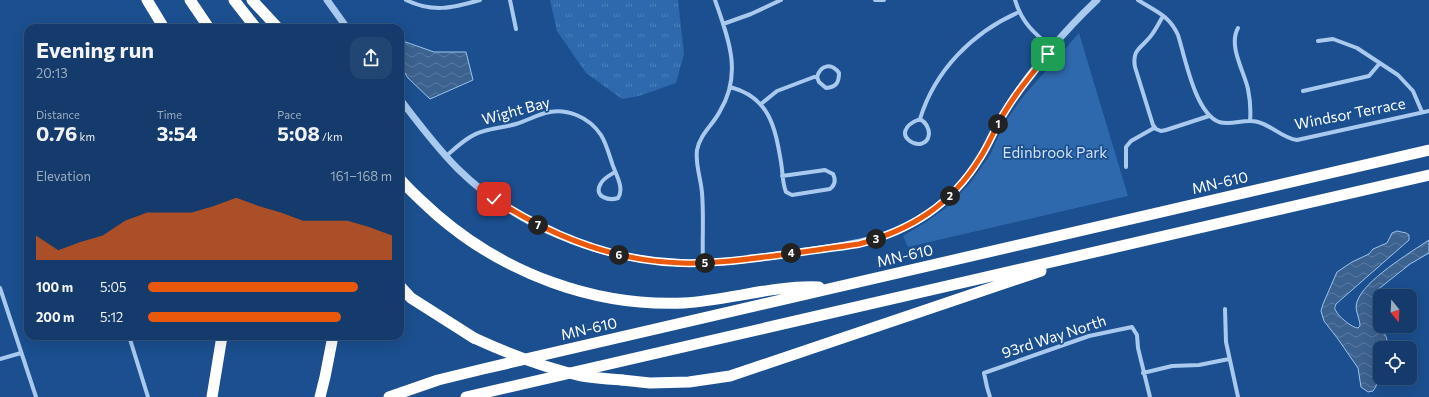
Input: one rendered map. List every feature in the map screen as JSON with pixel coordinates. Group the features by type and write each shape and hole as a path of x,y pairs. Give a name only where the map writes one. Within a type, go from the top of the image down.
{"highway":[{"path":"148,0 162,24"},
{"path":"190,0 206,24"},
{"path":"234,0 253,24"},
{"path":"252,0 274,24"},
{"name":"MN-610","path":"389,397 438,380 1429,150"},
{"path":"466,397 1429,175"},
{"path":"404,183 442,220 478,246 512,266 569,288 590,294 627,301 684,303 801,286 834,287"},
{"path":"404,290 411,298 474,338 510,354 552,369 584,376 650,383 689,382 730,376 1044,270 1270,212"},
{"path":"212,397 221,340"},
{"path":"320,397 326,377 332,340"}],"street":[{"path":"327,0 344,24"},
{"path":"406,0 424,7 445,9 480,0"},
{"path":"510,0 516,29"},
{"path":"702,263 702,194 697,152 701,138 720,112 730,87 733,66 730,43 715,0"},
{"path":"723,24 749,15 781,0"},
{"path":"875,0 884,0"},
{"path":"1015,0 1019,12 1027,24 1034,33 1052,48"},
{"path":"404,104 427,134 460,171 494,199 524,218 557,235 591,247 627,257 660,262 702,263 747,259 859,244 894,233 926,216 948,198 972,171 981,158 1014,97 1052,48 1097,0"},
{"path":"1138,0 1170,20 1178,35 1200,105 1209,116 1224,123 1250,120 1251,112 1248,87 1235,47 1235,36 1238,28"},
{"path":"920,119 925,122 929,133 925,142 917,144 907,140 906,135 908,125 920,119 930,94 951,62 964,48 994,24 1019,12"},
{"path":"1163,16 1149,38 1135,54 1134,59 1151,122 1154,128 1161,131 1209,116"},
{"path":"1318,41 1333,39 1356,48 1398,75 1413,91 1422,112"},
{"path":"1303,91 1369,76 1380,63"},
{"path":"828,66 836,69 839,73 838,83 826,88 822,86 817,77 818,72 828,66"},
{"path":"761,104 777,91 817,77"},
{"path":"730,87 745,92 761,104 768,114 776,139 781,164 782,183 786,192 792,195 830,189 833,187 835,182 833,174 825,170 782,176"},
{"name":"Wight Bay","path":"446,156 469,137 483,131 516,124 545,113 555,111 566,112 577,115 586,120 601,136 606,146 615,172 619,184 620,194 618,198 614,199 604,198 598,190 600,184 615,172"},
{"name":"Windsor Terrace","path":"1250,120 1258,122 1290,139 1297,140 1429,111"},
{"path":"1126,167 1126,147 1131,141 1154,128"},
{"path":"0,288 36,397"},
{"path":"1225,309 1226,342 1238,397"},
{"name":"93rd Way North","path":"990,397 984,373 1089,336 1132,327 1137,336 1143,373"},
{"path":"129,340 148,397"},
{"path":"0,359 21,353"},
{"path":"1150,397 1143,373 1172,366 1199,365 1229,359"}],"green space":[{"path":"550,0 678,0 684,54 676,83 639,96 622,99 586,73 557,31"},
{"name":"Edinbrook Park","path":"1079,33 1128,196 908,247 903,236 947,207 971,182 990,155 1004,124 1021,99"}],"water":[{"path":"404,41 434,52 466,52 473,80 430,99 408,78 404,72"},
{"path":"1397,231 1406,233 1409,235 1409,240 1336,304 1335,308 1342,319 1358,328 1360,326 1356,305 1361,294 1368,285 1400,259 1429,240 1429,253 1410,264 1379,289 1373,289 1373,333 1383,333 1387,341 1373,341 1373,385 1376,385 1373,391 1368,392 1361,387 1358,368 1324,321 1321,311 1337,272 1352,262 1369,254 1373,249 1387,243 1392,233"}],"route":[{"path":"494,199 524,218 557,235 591,247 627,257 660,262 719,262 859,244 878,239 911,225 926,216 955,191 981,158 1014,97 1048,54"}]}
